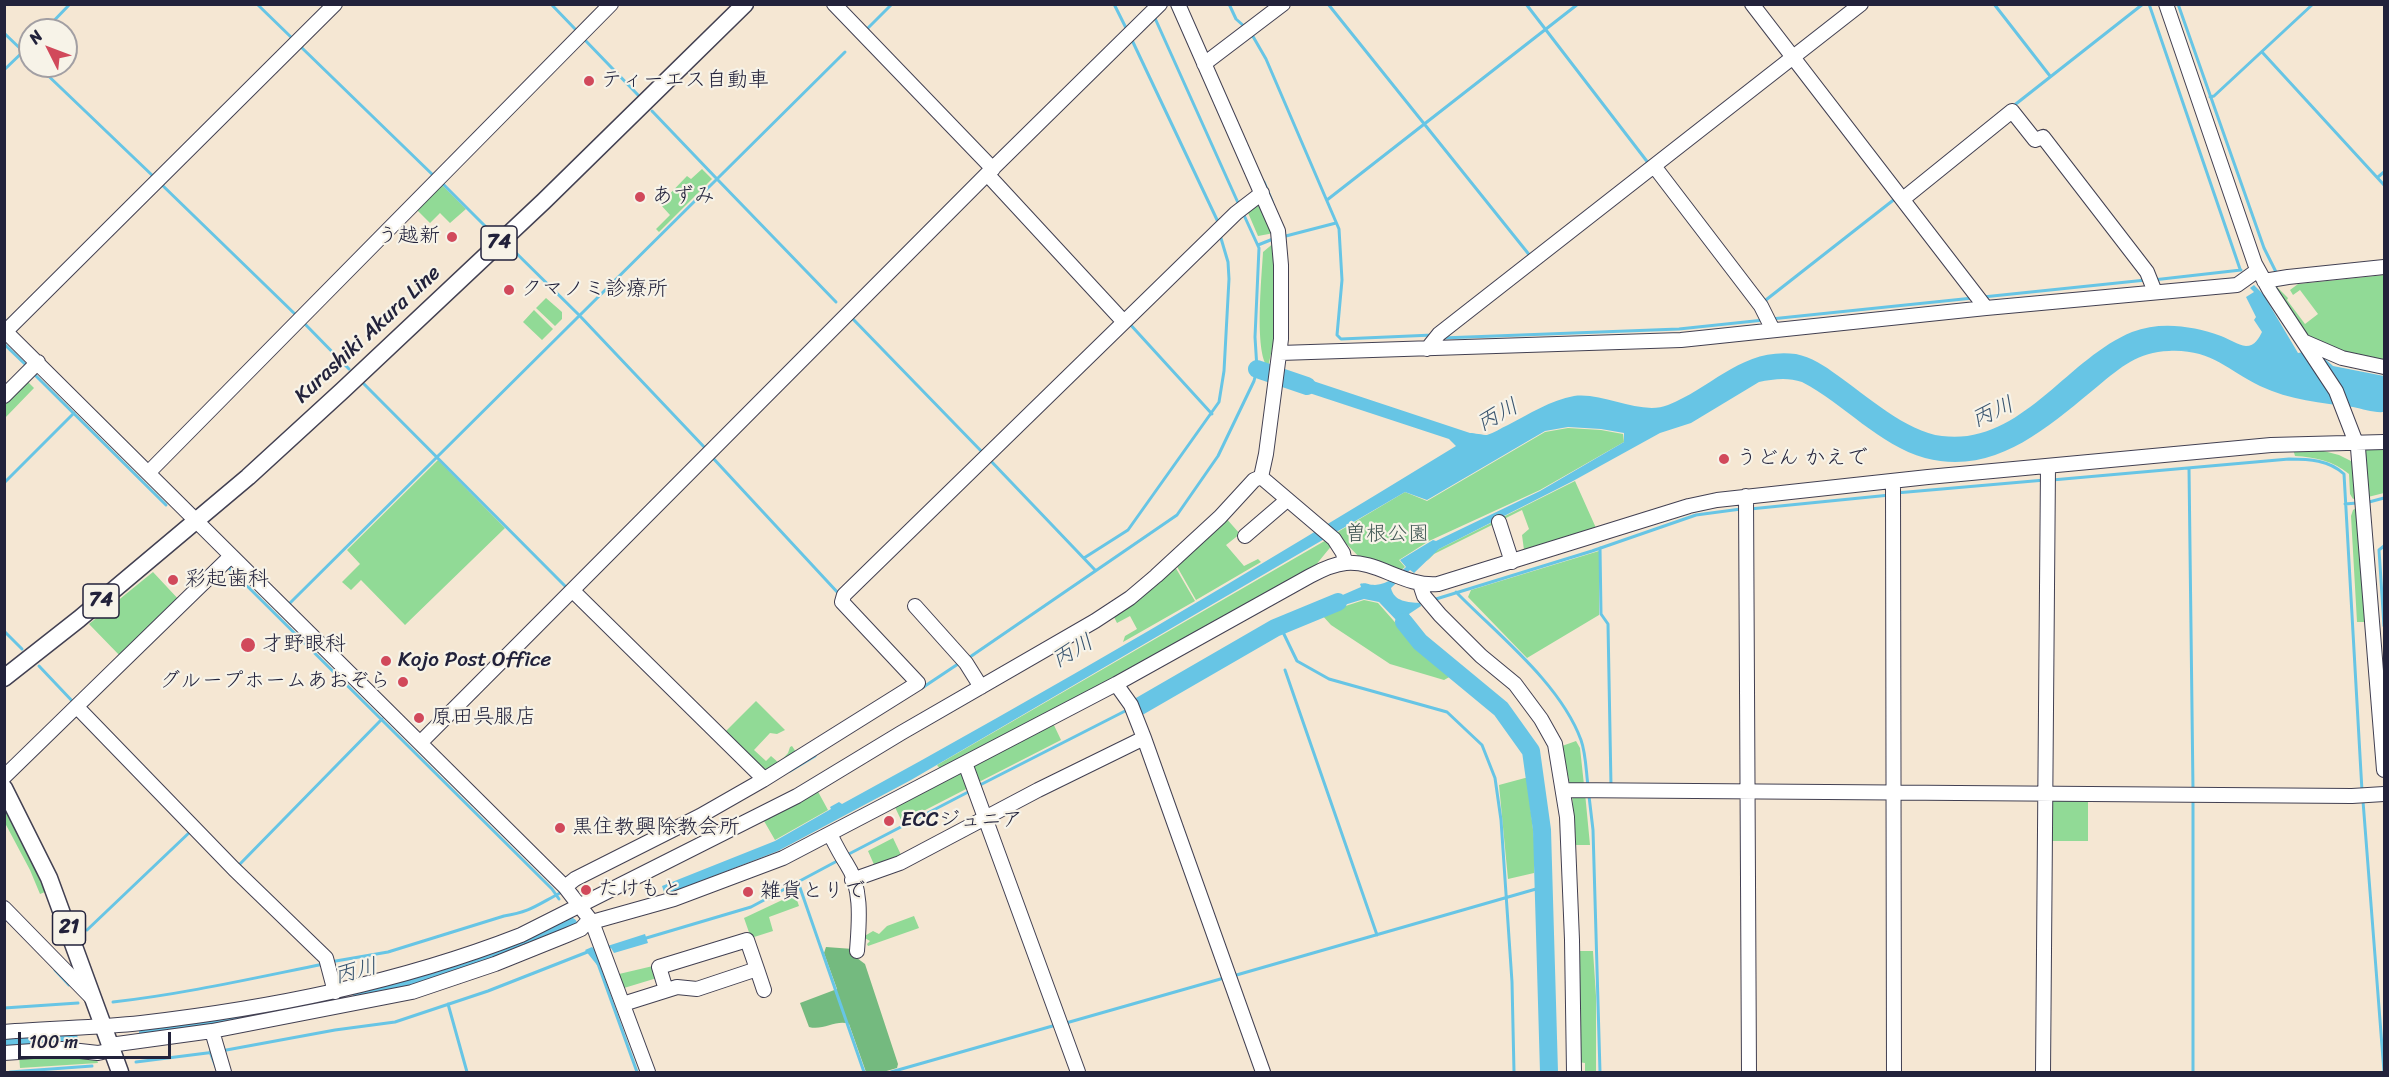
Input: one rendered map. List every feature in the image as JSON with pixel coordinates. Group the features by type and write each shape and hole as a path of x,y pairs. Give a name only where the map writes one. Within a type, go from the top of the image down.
{"main road":[{"name":"Kurashiki Akura Line","path":"4,678 80,619 248,477 584,162 745,4"},
{"name":"21","path":"4,789 49,878 120,1072"}],"street":[{"path":"335,4 5,330 33,368 148,472 196,521 226,560 422,742 565,887 591,921 648,1072"},
{"path":"148,472 611,4"},
{"path":"834,4 1123,321"},
{"path":"422,742 575,592 1160,4"},
{"path":"1178,4 1262,193 1279,237 1280,353 1261,477"},
{"path":"1204,64 1283,4"},
{"path":"1752,4 1980,301"},
{"path":"1433,341 1861,4"},
{"path":"2166,4 2263,278 2336,391 2355,439 2361,466 2385,770"},
{"path":"1901,196 2012,111 2035,140 2043,137 2152,284"},
{"path":"1655,168 1766,316"},
{"path":"565,887 575,879 685,824 762,780 918,683 843,603 843,597 874,569 1123,321 1241,209 1262,193"},
{"path":"1280,353 1433,341 1681,340 1766,316 1980,301 2152,284 2186,291 2237,285 2263,278 2385,267"},
{"path":"2307,346 2342,358 2385,367"},
{"path":"4,396 33,368"},
{"path":"4,1053 62,1049 98,1053 111,1048 412,992 495,964 581,929 591,921 674,899 783,858 1116,684 1310,576 1345,563 1367,565 1414,582 1446,582 1689,506 1746,505 2048,475 2271,446 2355,439 2385,442"},
{"path":"2043,1072 2048,475"},
{"path":"1261,477 1334,539 1343,554 1345,563"},
{"path":"4,1032 104,1026 191,1016 335,993 481,950 535,929 797,796 1039,655 1130,598 1220,517 1254,480 1261,477"},
{"path":"1893,489 1894,1072"},
{"path":"1245,536 1287,500"},
{"path":"1746,505 1749,1072"},
{"path":"1499,522 1512,562"},
{"path":"4,777 226,560"},
{"path":"1414,582 1431,605 1481,656 1515,684 1541,719 1555,744 1567,817 1574,1072"},
{"path":"575,592 762,780"},
{"path":"915,606 963,660 981,687"},
{"path":"1116,684 1132,708 1263,1072"},
{"path":"77,707 328,964 335,993"},
{"path":"852,880 900,863 983,818 1142,739"},
{"path":"965,763 976,788 983,818 1078,1072"},
{"path":"1564,790 2044,796 2385,794"},
{"path":"830,834 852,880 859,909 857,951"},
{"path":"4,908 94,1000"},
{"path":"666,990 659,967 747,940 764,990"},
{"path":"623,1004 678,987 697,989 757,969"},
{"path":"212,1031 224,1072"}],"green space":[{"path":"702,169 712,179 659,232 656,229 670,215 660,204 687,176 691,179"},
{"path":"439,182 466,209 450,223 440,213 430,223 415,208"},
{"path":"1260,199 1274,233 1258,236 1246,208"},
{"path":"1275,242 1274,347 1268,367 1261,346 1261,277 1263,252"},
{"path":"2384,275 2384,363 2333,350 2315,340 2297,323 2271,284 2274,284 2288,298 2287,300 2305,324 2318,314 2300,290 2293,295 2290,290 2298,284"},
{"path":"546,298 562,312 562,319 555,326 536,308"},
{"path":"534,310 553,329 542,340 523,322"},
{"path":"26,380 34,388 5,418 5,402"},
{"name":"曽根公園","path":"1568,428 1623,434 1624,442 1540,490 1429,541 1399,560 1405,567 1400,571 1362,560 1336,533 1405,492 1427,501 1545,432"},
{"path":"2308,447 2339,455 2353,462 2359,497 2353,499 2350,494 2349,474 2337,466 2324,460 2295,456 2293,449"},
{"path":"2384,447 2384,493 2368,497 2365,449"},
{"path":"438,460 505,528 405,625 361,580 351,590 342,582 360,564 347,550"},
{"path":"1575,481 1596,528 1524,550 1522,535 1529,529 1522,510 1434,554 1427,561 1432,554 1439,549"},
{"path":"2359,506 2366,622 2357,622 2351,516 2353,510"},
{"path":"1225,517 1240,534 1226,545 1244,566 1258,559 1261,562 1196,600 1175,563"},
{"path":"1328,539 1333,544 1315,566 1054,710 940,769 937,765"},
{"path":"1599,551 1599,615 1527,658 1468,597 1471,590"},
{"path":"1174,565 1195,601 1123,642 1125,636 1137,629 1130,616 1117,623 1114,617 1139,599"},
{"path":"153,572 181,602 123,659 89,624"},
{"path":"1364,600 1378,603 1408,637 1453,675 1444,680 1390,664 1331,625 1321,614"},
{"path":"756,701 785,730 777,734 770,733 754,750 766,761 771,756 779,763 792,746 798,755 765,776 723,734"},
{"path":"1052,721 1061,740 977,783 972,764"},
{"path":"1576,741 1580,748 1584,785 1570,785 1562,746"},
{"path":"963,770 972,786 902,822 894,805"},
{"path":"1527,778 1534,838 1534,873 1508,879 1499,785"},
{"path":"816,788 828,810 775,840 764,821"},
{"path":"1585,793 1590,845 1576,845 1572,794"},
{"path":"2047,801 2088,801 2088,841 2047,841"},
{"path":"4,808 25,845 45,892 40,894 5,823"},
{"path":"893,838 903,859 876,869 868,851"},
{"path":"795,894 799,906 769,917 773,931 751,938 744,918"},
{"path":"914,916 919,928 868,946 870,941 863,937 873,931 879,934 887,926"},
{"path":"826,947 853,949 857,958 865,964 898,1064 897,1068 883,1072 866,1072 849,1024 809,1027 800,1003 837,989 824,953"},
{"path":"1576,951 1593,951 1596,996 1596,1072 1585,1072 1585,1063 1578,1062"},
{"path":"653,966 657,978 624,988 619,974"},
{"path":"78,1052 96,1057 98,1063 20,1068 19,1055"}],"water":[{"path":"2254,285 2263,294 2298,353 2315,350 2333,366 2384,376 2384,412 2294,398 2260,386 2208,357 2184,351 2158,352 2148,354 2122,367 2060,417 2019,444 1998,454 1975,460 1951,462 1925,458 1892,444 1802,382 1786,379 1764,381 1691,423 1660,433 1573,481 1439,549 1414,573 1410,570 1391,588 1398,599 1420,603 1421,606 1409,614 1420,637 1416,641 1379,602 1364,599 1318,613 1315,607 1361,587 1360,584 1375,585 1392,579 1406,567 1400,560 1433,540 1436,541 1540,491 1624,442 1624,433 1601,429 1568,427 1545,431 1427,500 1405,492 911,780 778,851 665,895 662,886 775,841 831,809 830,807 839,802 842,804 997,718 1228,584 1456,446 1449,439 1288,386 1282,381 1285,374 1295,375 1470,433 1487,435 1549,404 1574,396 1598,397 1634,406 1657,408 1684,397 1744,362 1777,353 1796,354 1823,365 1887,412 1914,428 1942,436 1970,436 1996,428 2019,415 2086,361 2108,345 2132,332 2154,327 2188,327 2246,346 2252,345 2262,332 2254,320 2256,317 2246,297 2254,292 2250,288"},
{"path":"645,934 648,943 614,953 611,948 597,954 600,964 597,965 585,950 592,947 595,950"}],"waterway":[{"path":"57,18 70,4"},
{"path":"257,4 294,40"},
{"path":"551,4 577,31"},
{"path":"865,31 892,4"},
{"path":"1114,4 1127,30"},
{"path":"1229,4 1236,19 1245,27"},
{"path":"1328,4 1531,257"},
{"path":"1526,4 1649,164"},
{"path":"1327,200 1578,4"},
{"path":"1994,4 2050,76"},
{"path":"2012,107 2143,4"},
{"path":"2149,4 2240,269"},
{"path":"2178,4 2264,248 2278,276"},
{"path":"2210,97 2214,96 2313,4"},
{"path":"1154,16 1239,205"},
{"path":"4,33 18,46"},
{"path":"1251,33 1266,59 1339,229 1342,280 1337,335 1341,339 1433,335"},
{"path":"583,38 638,95"},
{"path":"1131,38 1219,224"},
{"path":"302,44 300,46 436,178"},
{"path":"836,302 717,179 845,52"},
{"path":"2262,52 2384,185"},
{"path":"4,70 18,57"},
{"path":"51,78 154,177"},
{"path":"289,604 717,179 652,111"},
{"path":"2378,177 2384,172"},
{"path":"441,182 488,229"},
{"path":"1264,182 1272,201"},
{"path":"160,183 297,316"},
{"path":"1762,303 1896,198"},
{"path":"967,659 1177,515 1218,456 1254,381 1257,369 1255,337 1259,248 1243,213"},
{"path":"1282,237 1336,223"},
{"path":"1084,558 1128,530 1219,402 1224,371 1229,279 1228,262 1220,235"},
{"path":"1258,245 1273,239"},
{"path":"510,247 579,315 706,449"},
{"path":"2153,280 2241,270"},
{"path":"1983,297 2146,280"},
{"path":"1771,319 1973,298"},
{"path":"851,317 984,454"},
{"path":"1442,338 1679,329 1764,320"},
{"path":"303,322 349,369"},
{"path":"1128,322 1212,414"},
{"path":"4,344 27,366"},
{"path":"1257,369 1307,386"},
{"path":"33,373 166,505"},
{"path":"364,384 568,589"},
{"path":"4,483 74,413"},
{"path":"712,457 839,594"},
{"path":"989,459 1095,570"},
{"path":"2052,480 2289,459 2325,463 2344,474 2362,791"},
{"path":"2189,468 2193,790"},
{"path":"1896,493 2045,480"},
{"path":"1750,509 1890,495"},
{"path":"2369,502 2384,498"},
{"path":"2345,504 2357,503"},
{"path":"1436,599 1592,551 1696,515 1741,509"},
{"path":"2384,546 2379,550 2384,626"},
{"path":"1600,548 1601,614 1608,624 1611,786"},
{"path":"227,566 552,889 559,899"},
{"path":"1456,592 1526,661 1559,699 1581,740 1588,786"},
{"path":"1140,706 1275,628 1338,602"},
{"path":"1404,622 1420,642 1501,709 1531,751 1542,830 1549,1072"},
{"path":"1280,626 1297,661 1329,679 1447,712 1482,745 1495,778 1501,820 1512,982 1514,1072"},
{"path":"4,631 22,649"},
{"path":"922,688 961,662"},
{"path":"39,666 75,704"},
{"path":"1285,670 1377,935"},
{"path":"978,786 1129,709"},
{"path":"238,866 382,719"},
{"path":"790,771 815,756"},
{"path":"845,856 972,790"},
{"path":"1589,796 1593,830 1600,1072"},
{"path":"2193,800 2193,1072"},
{"path":"2363,801 2384,1072"},
{"path":"87,930 192,830"},
{"path":"643,939 751,907 839,860"},
{"path":"798,882 864,1072"},
{"path":"1233,976 1543,887"},
{"path":"330,962 388,952 520,912 560,893"},
{"name":"丙川","path":"362,997 473,964 569,926"},
{"path":"221,1051 335,1030 395,1022 488,991 590,951"},
{"path":"597,961 637,1072"},
{"path":"113,1002 193,990 324,964"},
{"path":"55,970 69,985"},
{"path":"1066,1023 1224,978"},
{"path":"4,1008 78,1003"},
{"path":"448,1004 467,1072"},
{"name":"丙川","path":"148,1032 250,1017"},
{"path":"891,1072 1056,1025"},
{"name":"丙川","path":"4,1043 69,1039"},
{"path":"210,1052 216,1067"},
{"path":"136,1062 215,1052"},
{"path":"10,1072 92,1066"}],"place":[{"name":"ティーエス自動車","path":"589,81"},
{"name":"あずみ","path":"640,197"},
{"name":"う越新","path":"452,237"},
{"name":"クマノミ診療所","path":"509,290"},
{"name":"うどん かえで","path":"1724,459"},
{"name":"彩起歯科","path":"173,580"},
{"name":"才野眼科","path":"248,645"},
{"name":"Kojo Post Office","path":"386,661"},
{"name":"グループホームあおぞら","path":"403,682"},
{"name":"原田呉服店","path":"419,718"},
{"name":"ECCジュニア","path":"889,821"},
{"name":"黒住教興除教会所","path":"560,828"},
{"name":"たけもと","path":"586,890"},
{"name":"雑貨とりで","path":"748,892"}]}
